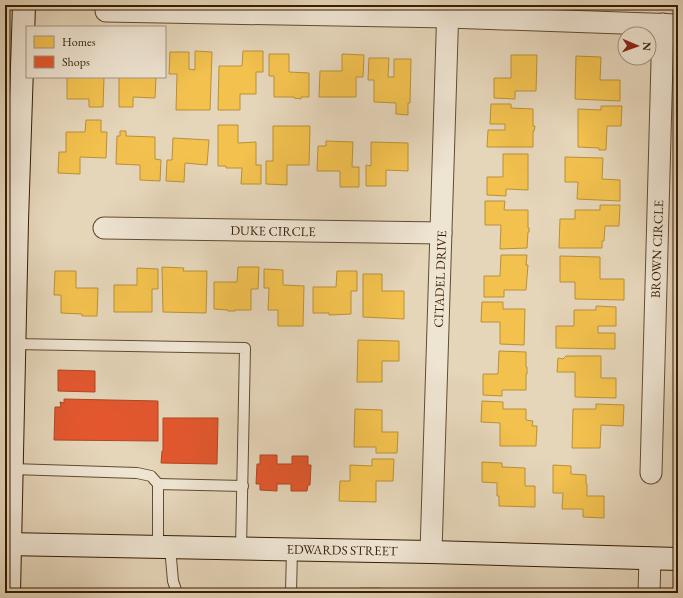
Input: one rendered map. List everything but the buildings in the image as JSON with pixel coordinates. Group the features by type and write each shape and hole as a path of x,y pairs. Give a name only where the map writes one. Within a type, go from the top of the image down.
{"street":[{"path":"9,593 8,544 12,469 9,418 11,221 24,5"},
{"path":"106,11 448,11 671,25"},
{"name":"CITADEL DRIVE","path":"431,552 448,11"},
{"name":"BROWN CIRCLE","path":"651,473 671,25"},
{"name":"DUKE CIRCLE","path":"104,228 441,233"},
{"name":"EDWARDS STREET","path":"8,544 431,552 678,559"},
{"path":"649,593 650,558"}],"lane":[{"path":"10,344 245,348 241,548"},
{"path":"12,469 137,473 151,476 158,484 164,547 173,581 178,593"},
{"path":"158,484 243,486"},
{"path":"291,593 292,550"}]}
